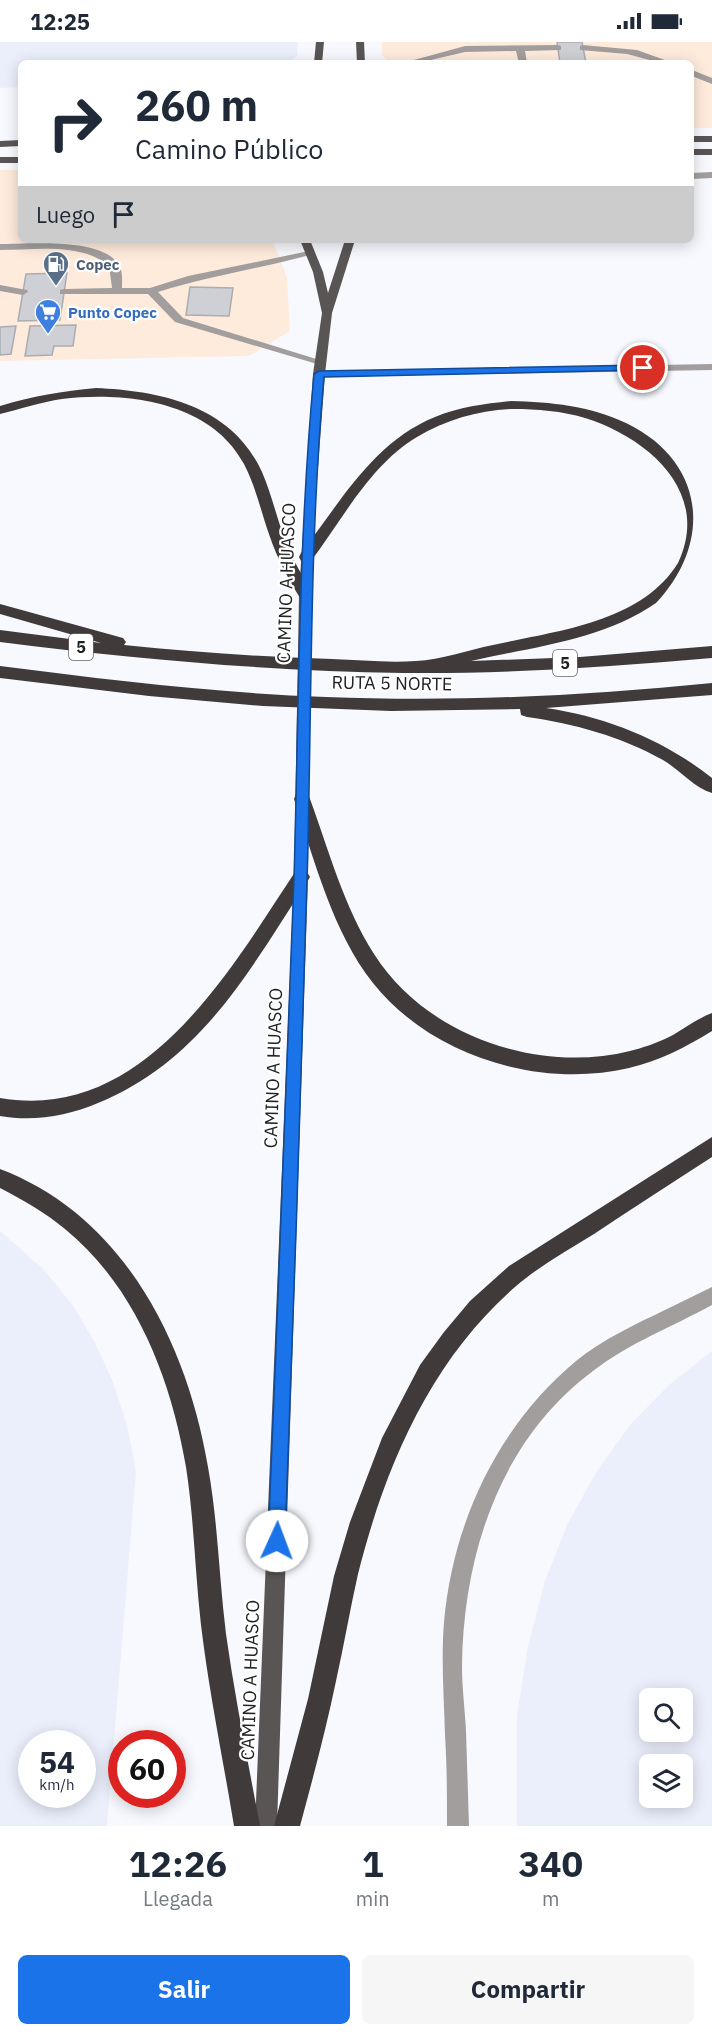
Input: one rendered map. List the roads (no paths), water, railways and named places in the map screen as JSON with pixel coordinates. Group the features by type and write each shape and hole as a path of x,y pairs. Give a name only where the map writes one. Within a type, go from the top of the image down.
{"highway":[{"path":"0,410 17,404 66,394 112,393 138,395 178,405 214,423 232,438 252,466 277,539 305,594"},
{"path":"306,557 355,492 393,449 427,425 471,410 520,405 545,406 594,416 638,435 656,447 684,474 699,507 696,540 680,572 652,599 612,621 588,629 418,667"},
{"path":"0,609 163,654"},
{"name":"RUTA 5 NORTE","path":"0,636 163,654 358,666 585,663 712,652"},
{"name":"RUTA 5 NORTE","path":"0,672 200,695 361,704 465,704 589,699 712,689"},
{"path":"0,684 93,684"},
{"path":"465,704 562,715 619,732 673,757 712,787"},
{"path":"302,799 340,903 364,954 379,977 399,999 422,1018 449,1035 479,1049 511,1059 543,1065 576,1066 609,1064 640,1057 670,1047 712,1021"},
{"path":"0,1107 34,1109 61,1107 91,1098 124,1083 156,1063 191,1032 232,981 301,877"},
{"path":"287,1826 324,1680 349,1563 364,1512 381,1465 425,1379 459,1332 507,1281 535,1259 712,1146"},
{"path":"0,1178 37,1197 65,1216 104,1252 132,1289 152,1326 174,1378 187,1420 197,1466 206,1532 214,1633 247,1826"}],"main road":[{"path":"318,60 320,42"},
{"path":"360,42 361,60"},
{"path":"694,139 712,139"},
{"path":"0,144 18,144"},
{"path":"694,152 712,152"},
{"path":"0,160 18,160"},
{"name":"CAMINO A HUASCO","path":"306,243 318,272 327,313"},
{"name":"CAMINO A HUASCO","path":"266,1826 301,877 306,557 320,368 327,313 349,243"}],"street":[{"path":"520,48 522,60"},
{"path":"419,60 465,49 558,48"},
{"path":"583,48 641,52 661,60"},
{"path":"694,74 712,81"},
{"path":"694,176 712,175"},
{"path":"0,247 84,249 100,254 112,262 116,269 117,291"},
{"path":"64,292 151,291 188,279 258,266 310,252"},
{"path":"0,288 23,292"},
{"path":"151,291 179,320 320,368 712,367"},
{"path":"458,1826 452,1664 455,1606 464,1553 481,1504 502,1459 527,1424 562,1386 585,1366 619,1343 712,1296"}],"place":[{"name":"Copec","path":"56,287"},
{"name":"Punto Copec","path":"48,335"}]}
